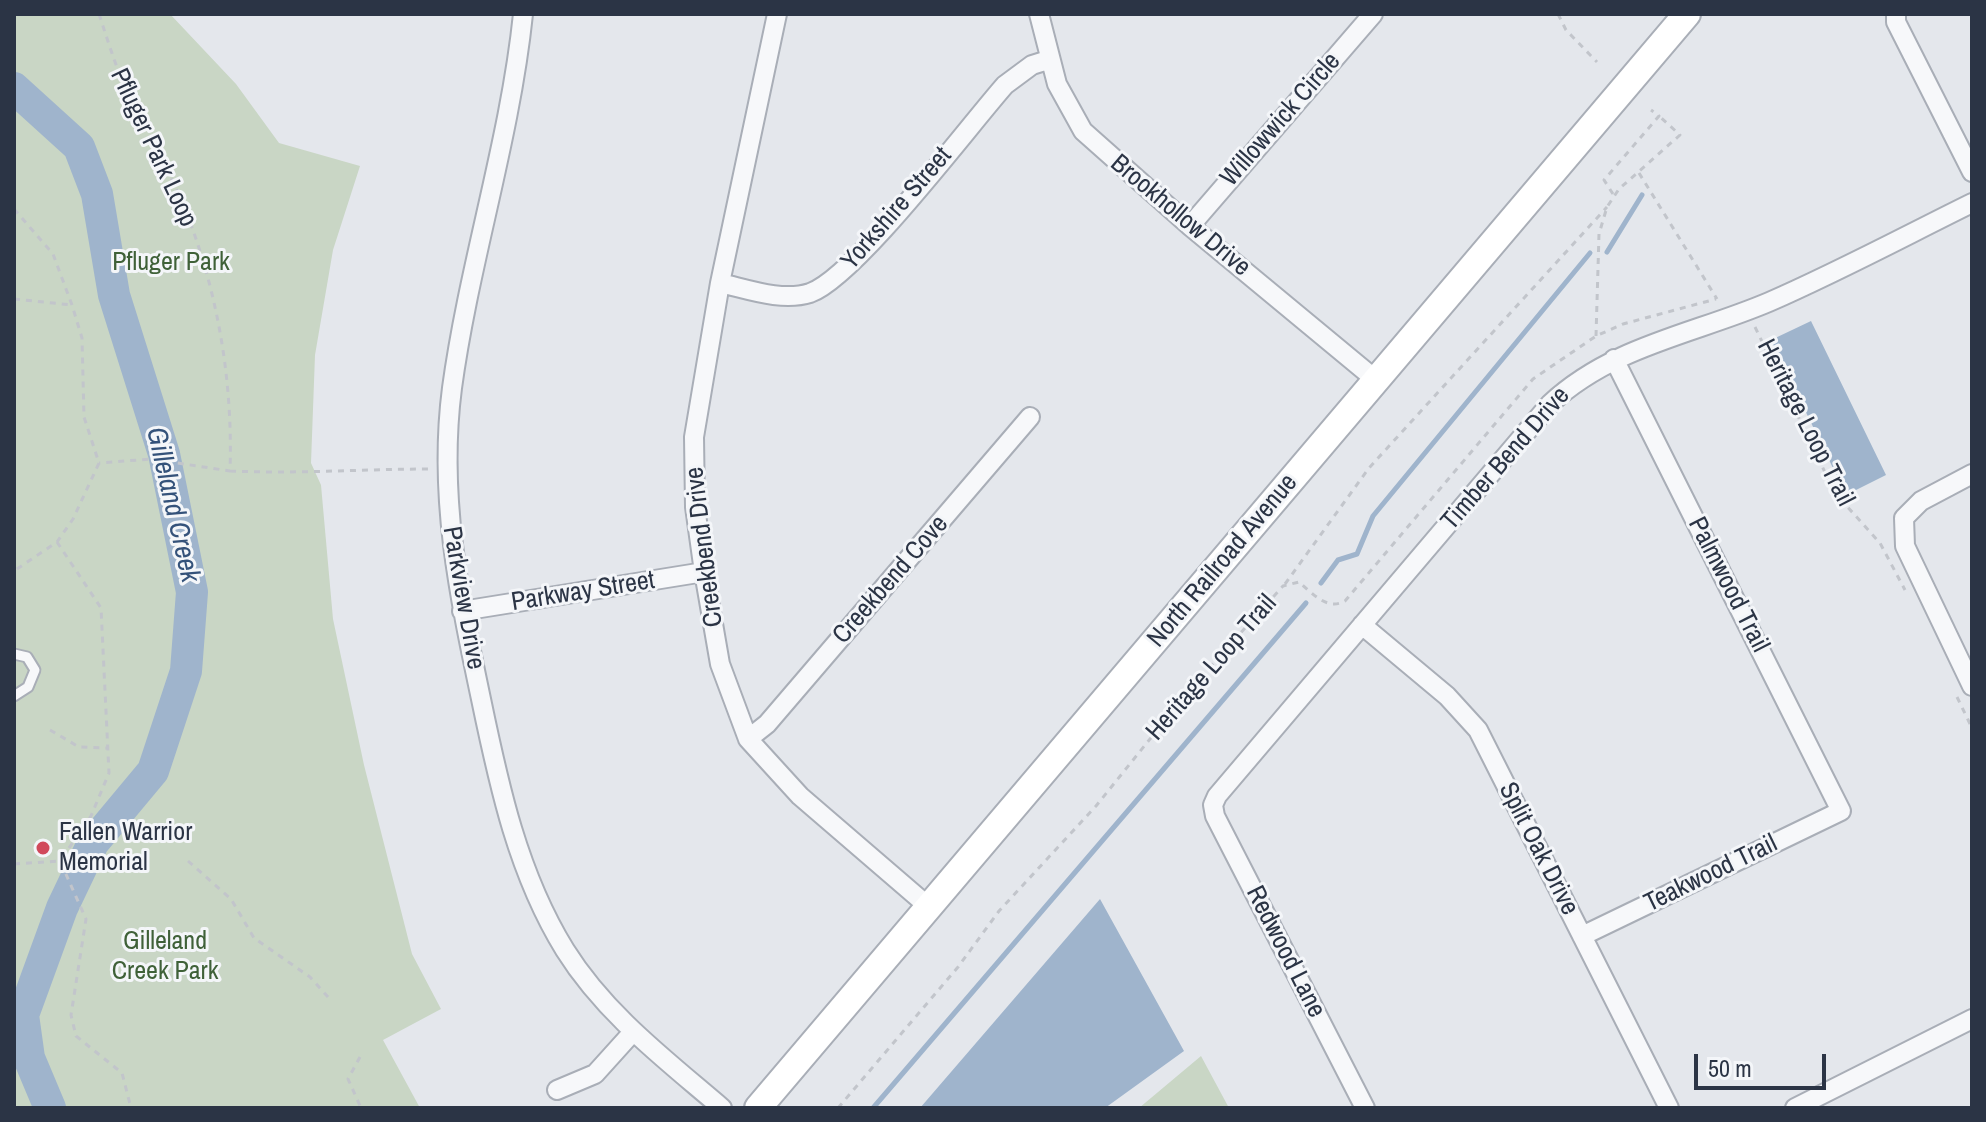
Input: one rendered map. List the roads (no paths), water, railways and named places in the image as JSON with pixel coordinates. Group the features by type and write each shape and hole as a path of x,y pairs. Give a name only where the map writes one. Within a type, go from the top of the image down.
{"street":[{"name":"Parkview Drive","path":"523,14 515,70 460,341 447,438 445,470 450,532 462,611 496,770 519,855 565,951 632,1033 722,1108"},
{"name":"Creekbend Drive","path":"777,14 720,283 694,437 695,507 704,572 720,664 748,739 800,796 929,907"},
{"name":"Brookhollow Drive","path":"1039,14 1048,60 1067,107 1083,131 1190,226 1376,380"},
{"name":"Willowwick Circle","path":"1190,226 1373,14"},
{"name":"North Railroad Avenue","path":"758,1108 1687,14"},
{"path":"1896,14 1896,22 1972,172"},
{"name":"Yorkshire Street","path":"720,283 796,296 827,284 860,255 1005,85 1032,65 1048,60"},
{"name":"Timber Bend Drive","path":"1217,796 1550,404 1578,379 1614,359 1766,303 1972,203"},
{"name":"Palmwood Trail","path":"1614,359 1841,811"},
{"name":"Creekbend Cove","path":"748,739 767,724 1030,417"},
{"path":"1964,691 1905,546 1904,518 1921,501 1972,474"},
{"name":"Parkway Street","path":"462,611 704,572"},
{"name":"Split Oak Drive","path":"1362,625 1447,696 1478,730 1669,1108"},
{"name":"Redwood Lane","path":"1217,796 1213,805 1215,816 1365,1108"},
{"name":"Teakwood Trail","path":"1582,936 1841,811"},
{"path":"1795,1108 1972,1019"},
{"path":"557,1090 595,1074 632,1033"}],"lane":[{"path":"14,654 27,657 35,670 28,687 14,696"}],"water":[{"path":"1811,321 1886,475 1846,495 1771,340"},
{"path":"1100,899 1184,1051 1105,1108 920,1108"}],"waterway":[{"name":"Gilleland Creek","path":"14,88 79,147 97,194 114,295 164,454 192,592 186,671 153,771 93,843 62,908 23,1015 29,1058 50,1108"},
{"path":"1607,252 1642,195"},
{"path":"1321,583 1338,560 1357,554 1373,516 1590,253"},
{"path":"873,1108 1306,603"}],"place":[{"name":"Fallen Warrior Memorial","path":"43,848"}],"park label":[{"name":"Pfluger Park","path":"171,263"},
{"name":"Gilleland Creek Park","path":"165,957"}]}
